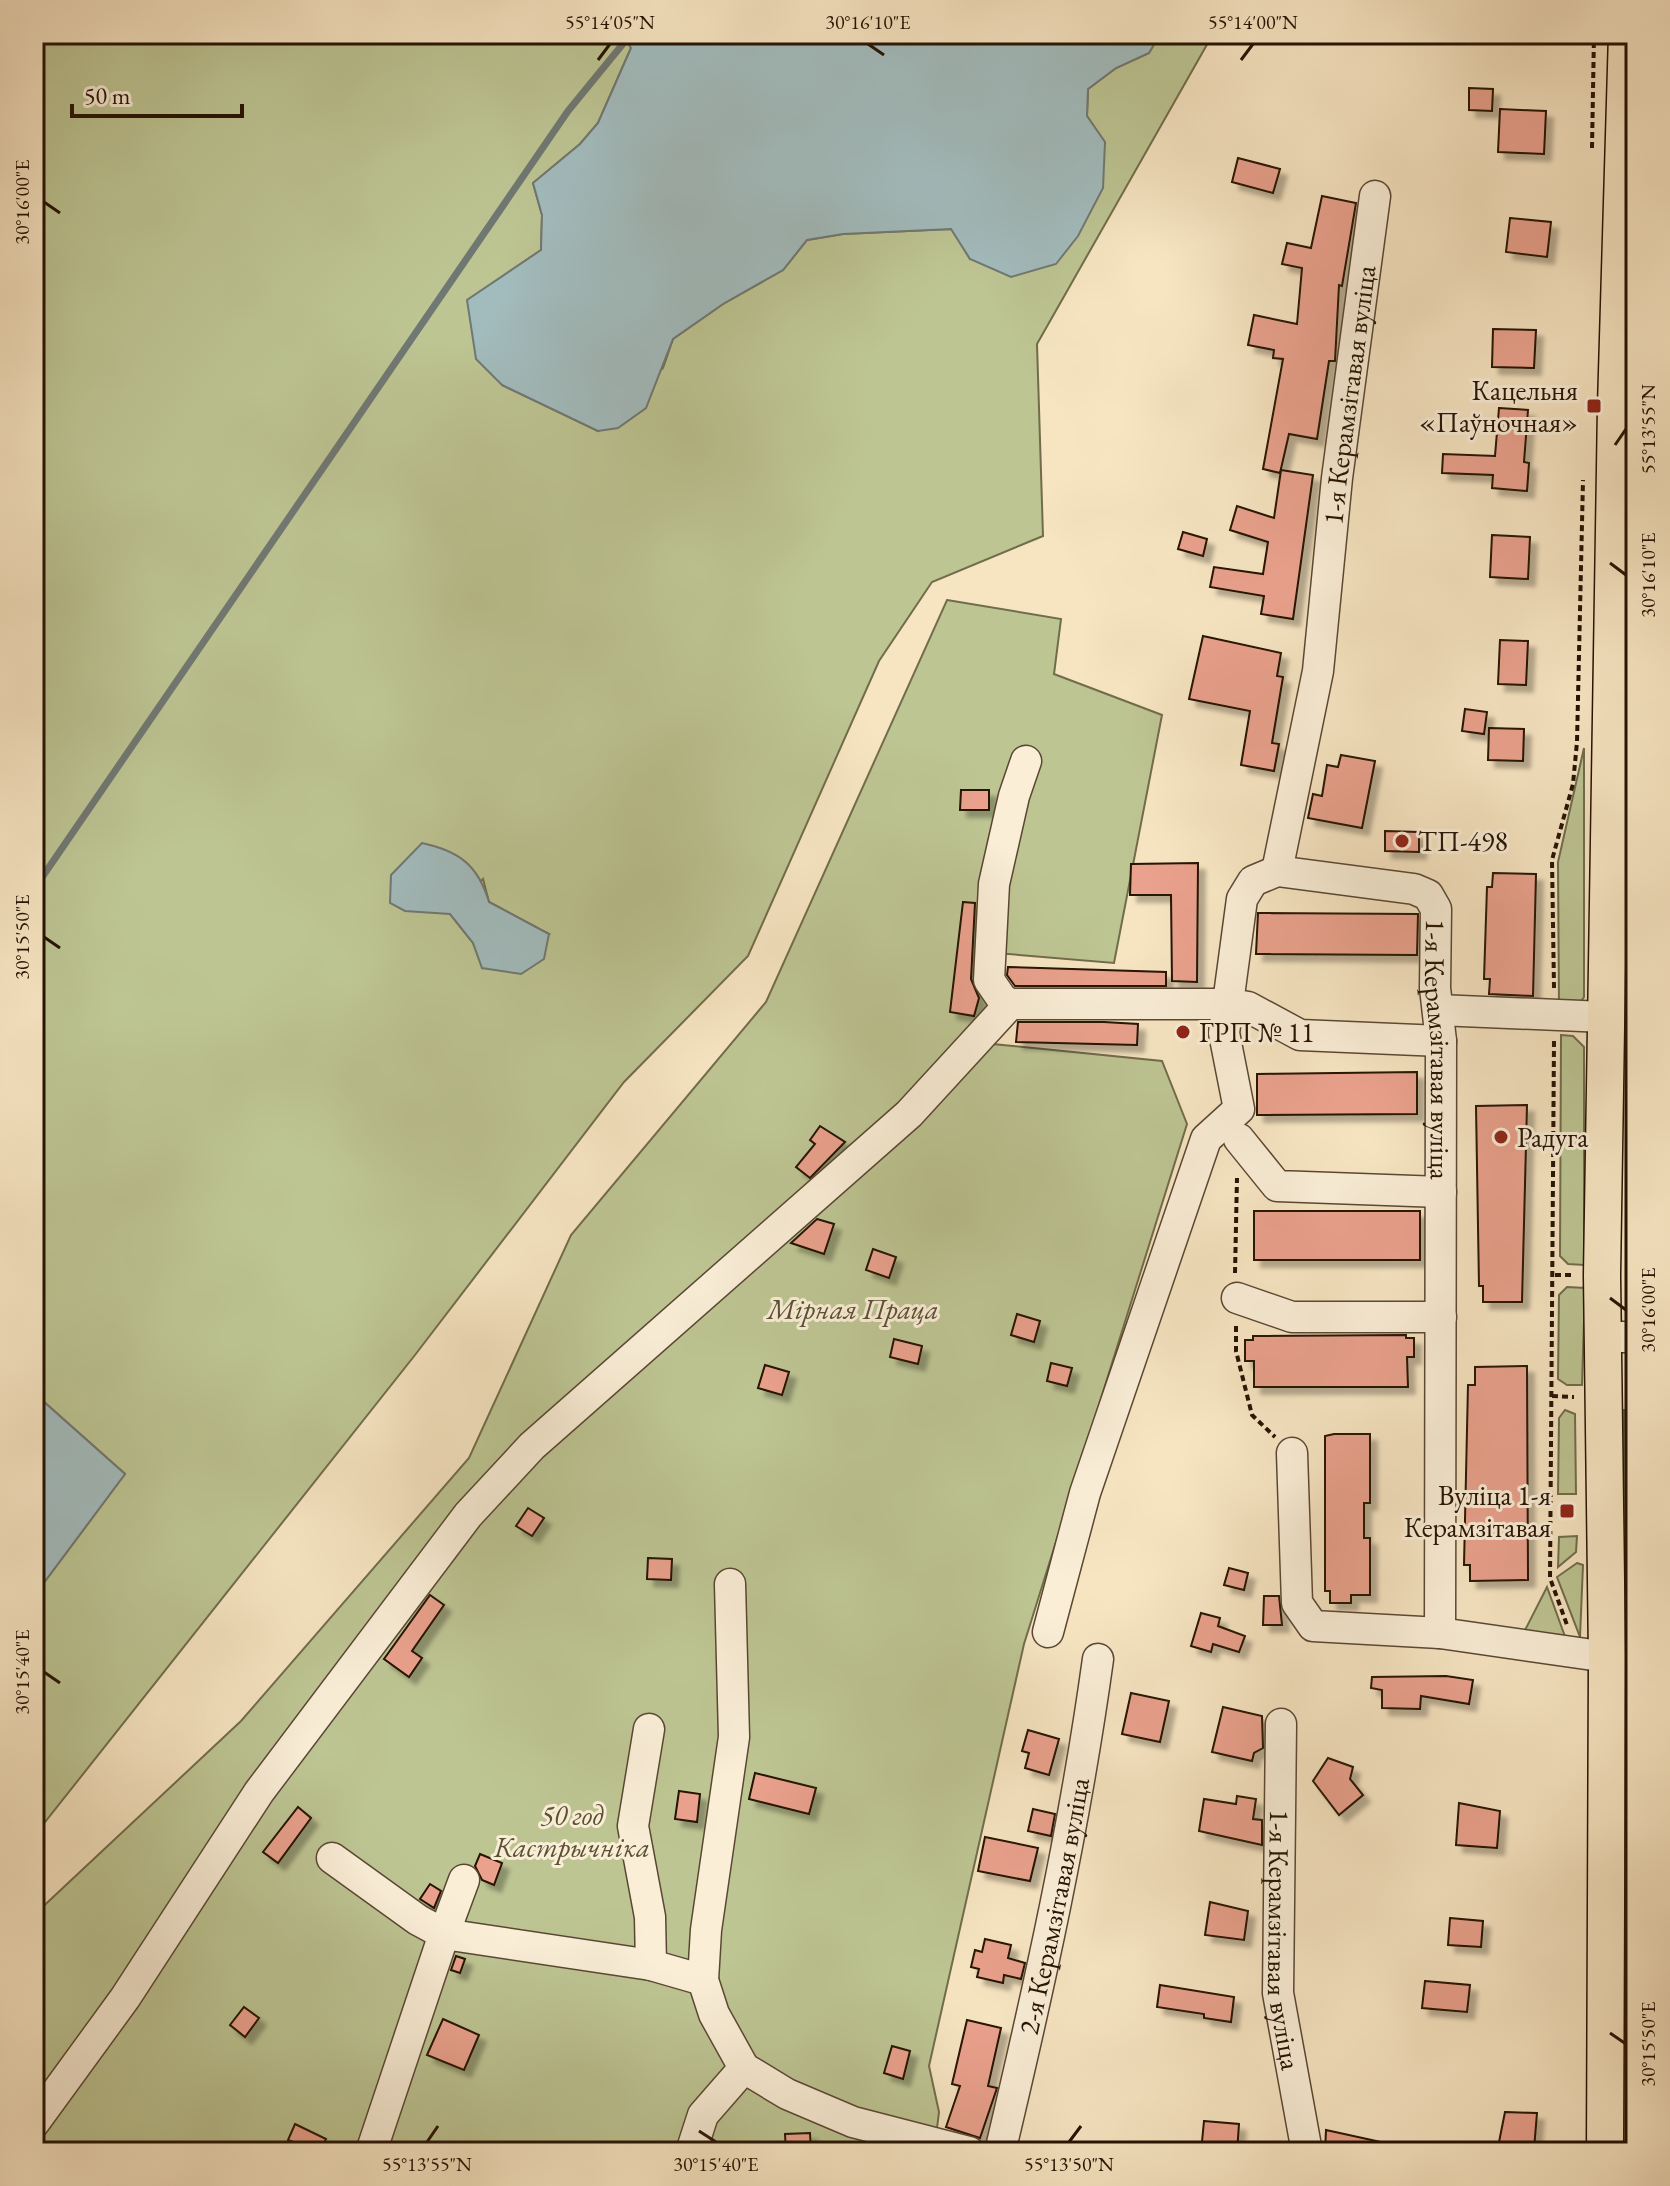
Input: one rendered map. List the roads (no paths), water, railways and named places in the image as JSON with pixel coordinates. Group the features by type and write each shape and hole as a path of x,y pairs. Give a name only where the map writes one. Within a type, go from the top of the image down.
{"main road":[{"path":"1606,2151 1592,1655 1621,1337 1602,1275 1617,162 1627,34"}],"street":[{"name":"1-я Керамзітавая вуліца","path":"1375,196 1337,478 1318,671 1277,871 1414,889 1428,895 1436,909 1441,1041 1440,1633"},
{"path":"1026,761 1014,796 994,884 989,980 994,990 1010,1004 1230,1004 1248,1007 1300,1035 1441,1041"},
{"path":"1048,1632 1085,1493 1206,1139 1239,1109 1224,1033 1242,899 1253,881 1277,871"},
{"path":"34,2123 125,1998 259,1792 468,1515 532,1446 909,1114 1010,1004"},
{"path":"1438,1010 1605,1017"},
{"path":"1239,1139 1277,1186 1441,1192"},
{"path":"1237,1298 1292,1317 1441,1317"},
{"path":"1292,1453 1297,1603 1313,1626 1440,1633 1592,1655"},
{"path":"730,1584 734,1737 706,1930 703,1980 714,2014 744,2068 787,2094 853,2122 933,2148 969,2152"},
{"name":"2-я Керамзітавая вуліца","path":"1000,2152 1046,1960 1078,1799 1098,1659"},
{"name":"1-я Керамзітавая вуліца","path":"1281,1724 1278,1993 1307,2152"},
{"path":"649,1729 633,1826 650,1917 651,1965"},
{"path":"332,1858 418,1920 444,1934 651,1965 703,1980"},
{"path":"371,2152 464,1880"},
{"path":"691,2152 703,2115 744,2068"}],"water":[{"path":"623,34 1160,34 1149,53 1116,68 1088,89 1087,116 1105,142 1103,188 1078,236 1056,264 1011,277 970,259 951,229 843,234 807,240 783,270 723,304 673,339 646,408 618,428 598,431 502,385 476,359 467,300 541,250 542,215 533,183 580,144 598,123 631,48"},
{"path":"422,843 457,855 473,869 489,902 549,934 544,959 521,974 482,968 473,943 450,914 405,911 390,903 391,875"},
{"path":"34,1393 125,1474 34,1596"}],"waterway":[{"path":"34,889 568,111 631,34"}],"place":[{"name":"Кацельня «Паўночная»","path":"1594,406"},
{"name":"ТП-498","path":"1402,841"},
{"name":"ГРП № 11","path":"1183,1032"},
{"name":"Радуга","path":"1501,1137"},
{"name":"Вуліца 1-я Керамзітавая","path":"1567,1511"}],"park label":[{"name":"Мірная Праца","path":"853,1309"},
{"name":"50 год Кастрычніка","path":"572,1831"}]}
